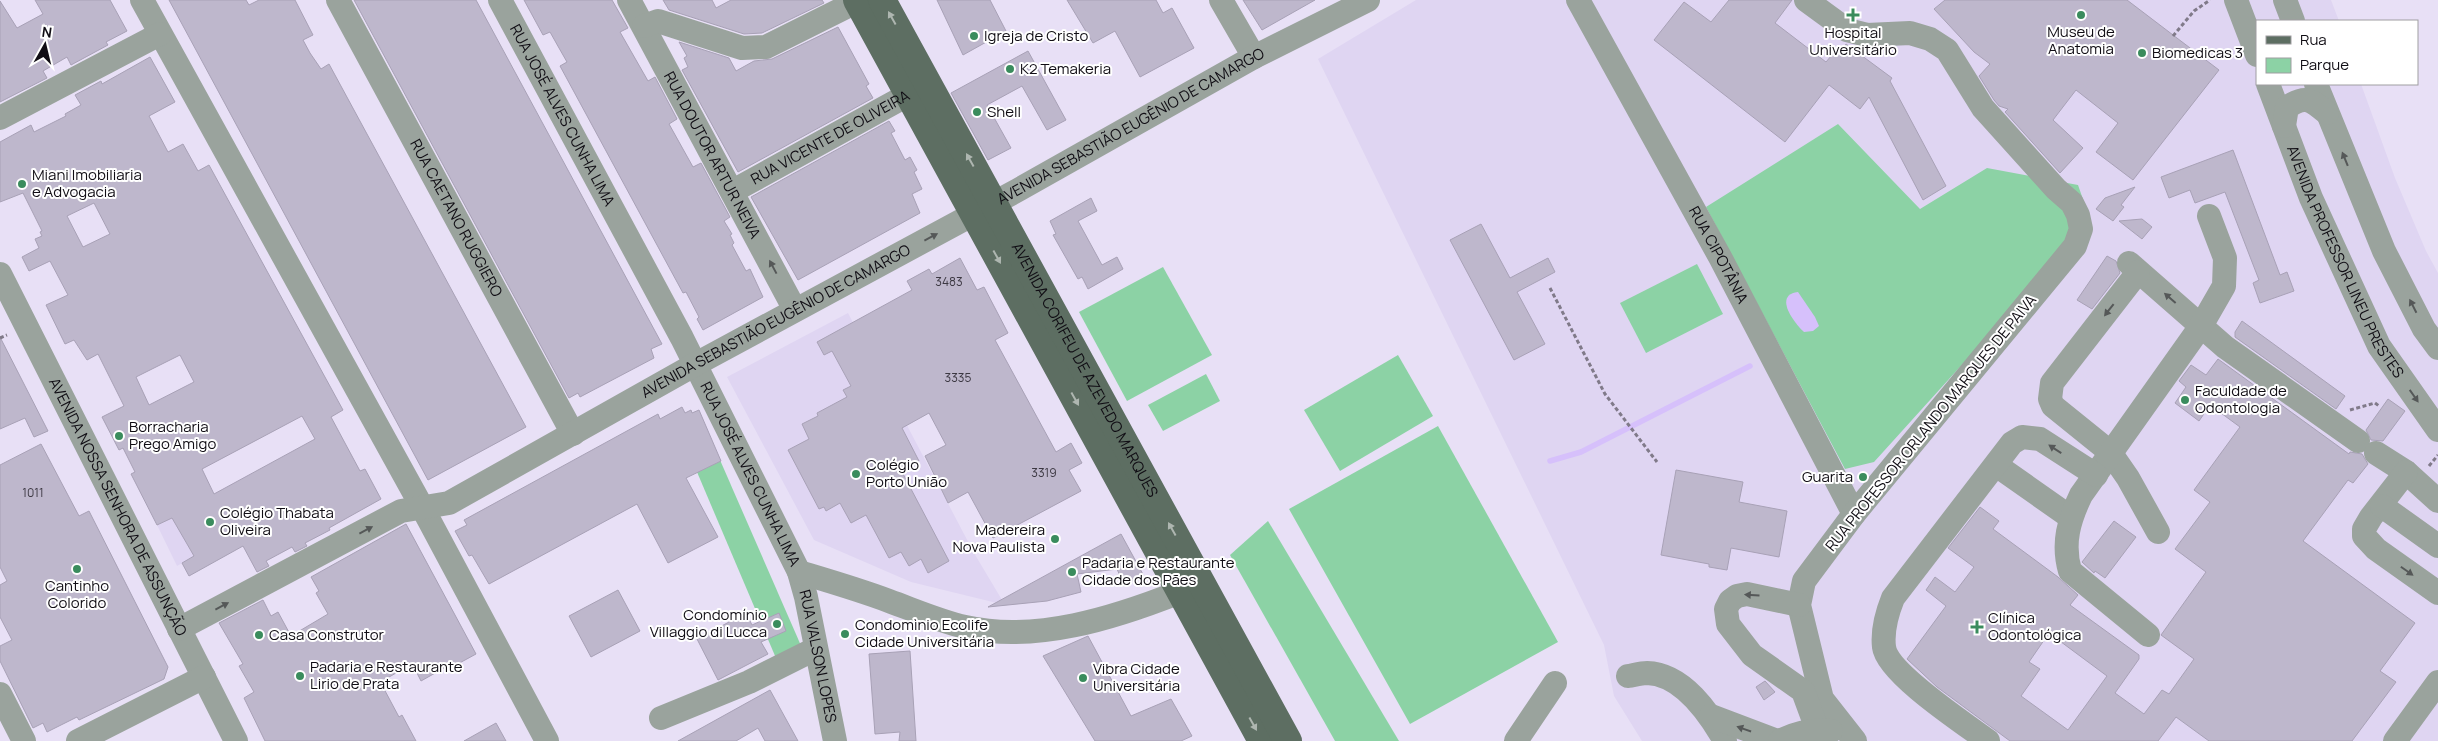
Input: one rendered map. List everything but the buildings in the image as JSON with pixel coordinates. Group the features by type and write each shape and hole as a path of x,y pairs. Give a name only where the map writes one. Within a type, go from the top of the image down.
{"main road":[{"name":"AVENIDA CORIFEU DE AZEVEDO MARQUES","path":"864,0 918,89 984,209 1288,741"},
{"name":"AVENIDA CORIFEU DE AZEVEDO MARQUES","path":"984,209 1180,592 1262,741"},
{"path":"1180,592 1187,590 1192,592 1249,688 1263,695"}],"street":[{"path":"142,0 422,507 547,741"},
{"name":"RUA CAETANO RUGGIERO","path":"338,0 573,434"},
{"name":"RUA JOSÉ ALVES CUNHA LIMA","path":"500,0 696,364 799,572 966,627 1008,633 1054,628 1097,620 1180,592"},
{"name":"RUA DOUTOR ARTUR NEIVA","path":"629,0 733,191 795,310"},
{"path":"644,26 658,21 742,48 754,49 766,47 864,0"},
{"path":"1221,0 1254,58"},
{"name":"AVENIDA SEBASTIÃO EUGÊNIO DE CAMARGO","path":"179,629 401,511 449,503 696,364 984,209 1254,58 1368,0"},
{"name":"RUA CIPOTÂNIA","path":"1578,0 1720,257 1854,514"},
{"name":"RUA PROFESSOR ORLANDO MARQUES DE PAIVA","path":"1799,605 1804,581 1854,514 2075,246 2081,228 2072,203 2056,189 1983,108 1947,50 1930,39 1910,33 1867,35 1847,30 1806,0"},
{"path":"2236,0 2256,52"},
{"path":"2285,0 2293,20"},
{"path":"0,118 160,34"},
{"name":"AVENIDA PROFESSOR LINEU PRESTES","path":"2268,85 2311,198 2378,346 2438,430"},
{"path":"2316,85 2326,113 2384,251 2424,329 2438,348"},
{"name":"RUA VICENTE DE OLIVEIRA","path":"733,191 918,89"},
{"path":"2284,126 2287,107 2300,99 2311,100 2326,113"},
{"path":"2148,635 2070,571 2067,559 2070,517 2081,495 2110,452 2201,326 2224,286 2226,274 2225,258 2209,216"},
{"path":"2158,532 2128,478 2110,452 2053,406 2050,391 2052,383 2134,268 2225,347 2367,447 2406,472 2438,500"},
{"name":"AVENIDA NOSSA SENHORA DE ASSUNÇÃO","path":"0,274 236,741"},
{"path":"1988,741 1904,678 1884,648 1885,619 1893,598 2012,443 2022,437 2030,436 2040,439 2096,475"},
{"path":"1996,465 2070,517"},
{"path":"2406,472 2364,530 2368,542 2438,593"},
{"path":"2382,506 2438,546"},
{"name":"RUA VALSON LOPES","path":"799,572 835,741"},
{"path":"1817,729 1803,691 1752,655 1728,624 1726,610 1730,601 1737,596 1747,594 1799,605 1822,699 1856,741"},
{"path":"661,718 748,682 815,649"},
{"path":"1788,680 1814,668"},
{"path":"1628,676 1648,673 1671,679 1711,716 1724,741"},
{"path":"78,741 204,677"},
{"path":"1516,741 1554,683"},
{"path":"2395,741 2435,691"},
{"path":"3,704 24,741"},
{"path":"1711,716 1779,741 1797,732 1817,729 1837,732 1856,741"}],"path":[{"path":"2173,36 2194,11 2210,0"},
{"path":"1550,288 1605,394 1657,462"},
{"path":"2350,410 2375,403 2379,406"}],"shaded area":[{"path":"1416,0 2331,0 2339,20 2256,20 2256,85 2361,85 2395,178 2426,251 2438,273 2438,741 1642,741 1614,696 1604,645 1318,59"},
{"path":"1798,292 1819,326 1813,331 1804,332 1788,310 1787,298 1791,294"},
{"name":"Colégio Porto União","path":"848,313 974,553 1005,605 911,582 814,540 727,377"},
{"name":"Colégio Thabata Oliveira","path":"252,473 273,512 177,566 157,525"}],"green space":[{"path":"1838,124 1920,209 1987,168 2078,185 2091,222 1874,462 1845,469 1706,207"},
{"path":"1697,264 1723,314 1646,353 1620,303"},
{"path":"1163,267 1212,355 1127,401 1079,312"},
{"path":"1398,355 1433,416 1340,471 1304,410"},
{"path":"1206,374 1220,401 1163,431 1148,405"},
{"path":"1438,426 1558,642 1410,724 1289,509"},
{"path":"720,460 809,664 784,677 697,472"},
{"path":"1268,521 1399,741 1335,741 1230,555"}],"waterway":[{"path":"1550,461 1581,452 1750,366"}],"place":[{"name":"Hospital Universitário","path":"1853,15"},
{"name":"Museu de Anatomia","path":"2081,15"},
{"name":"Igreja de Cristo","path":"974,36"},
{"name":"Biomedicas 3","path":"2142,53"},
{"name":"K2 Temakeria","path":"1010,69"},
{"name":"Shell","path":"977,112"},
{"name":"Miani Imobiliaria e Advogacia","path":"22,184"},
{"name":"Faculdade de Odontologia","path":"2185,400"},
{"name":"Borracharia Prego Amigo","path":"119,436"},
{"name":"Colégio Porto União","path":"856,474"},
{"name":"Guarita","path":"1863,477"},
{"name":"Colégio Thabata Oliveira","path":"210,522"},
{"name":"Madereira Nova Paulista","path":"1055,539"},
{"name":"Cantinho Colorido","path":"77,569"},
{"name":"Padaria e Restaurante Cidade dos Pães","path":"1072,572"},
{"name":"Condomínio Villaggio di Lucca","path":"777,624"},
{"name":"Clínica Odontológica","path":"1977,627"},
{"name":"Condomìnio Ecolife Cidade Universitária","path":"845,634"},
{"name":"Casa Construtor","path":"259,635"},
{"name":"Padaria e Restaurante Lirio de Prata","path":"300,676"},
{"name":"Vibra Cidade Universitária","path":"1083,678"}]}
